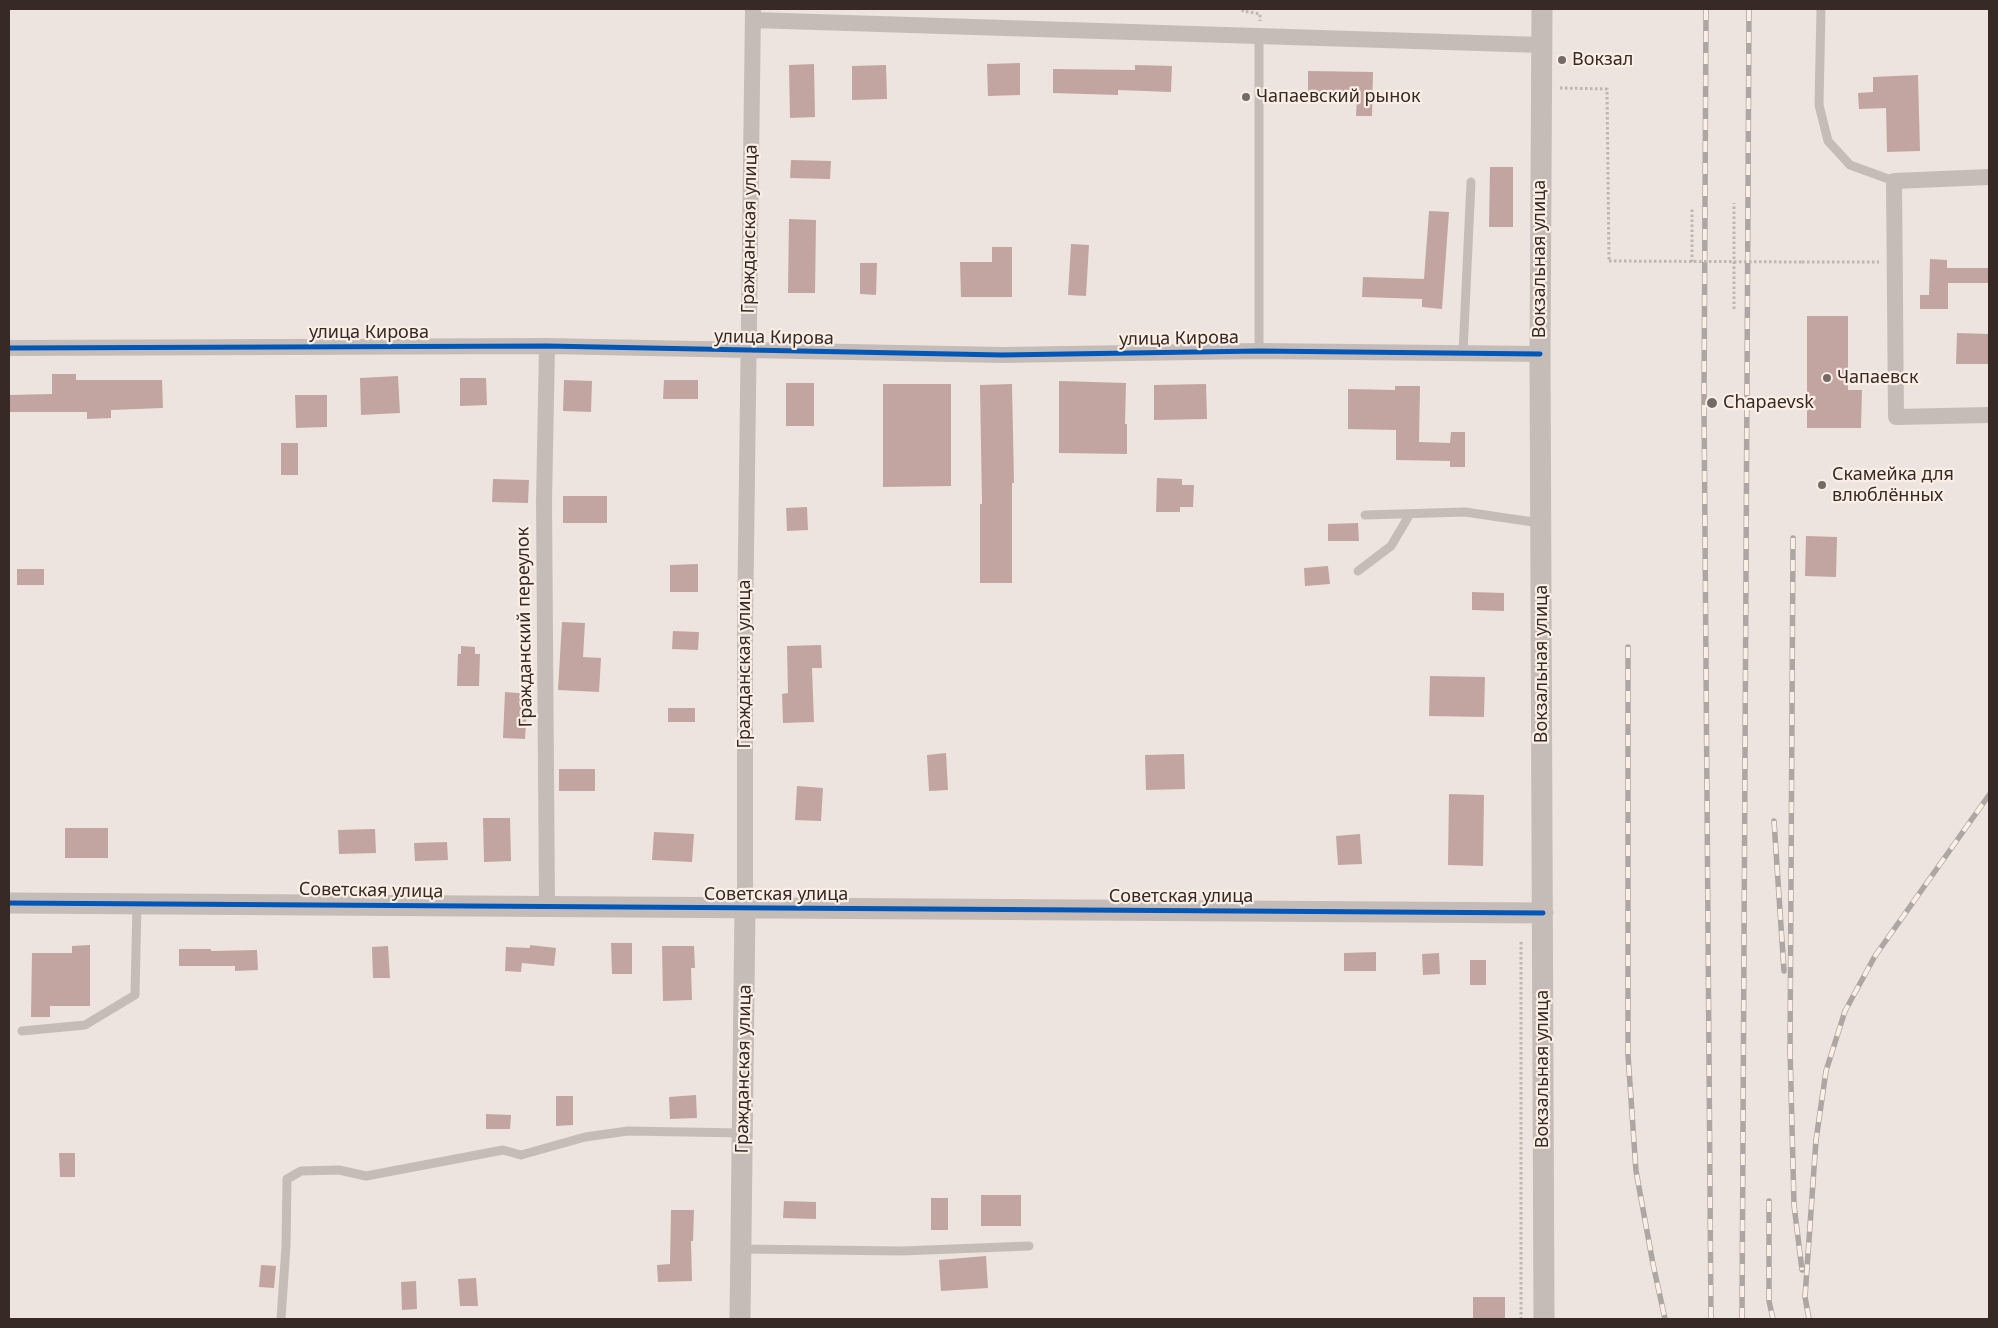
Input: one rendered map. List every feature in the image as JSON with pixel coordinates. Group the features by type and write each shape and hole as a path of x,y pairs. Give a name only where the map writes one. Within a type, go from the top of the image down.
{"street":[{"name":"Вокзальная улица","path":"1542,9 1540,354 1544,1319"},
{"path":"753,14 1259,36 1541,45"},
{"name":"Гражданская улица","path":"740,1319 745,908 745,628 753,14"},
{"path":"1989,177 1894,181 1896,417 1989,415"},
{"name":"улица Кирова","path":"9,348 547,346 1002,355 1259,351 1540,354"},
{"name":"Гражданский переулок","path":"547,346 544,502 547,907"},
{"name":"Советская улица","path":"9,903 1543,914"}],"lane":[{"path":"1821,9 1819,105 1828,142 1850,165 1894,181"},
{"path":"1259,36 1259,351"},
{"path":"1463,353 1471,182"},
{"path":"1365,515 1465,512 1541,523"},
{"path":"1358,571 1390,546 1410,514"},
{"path":"22,1031 85,1025 135,995 137,903"},
{"path":"281,1319 286,1246 286,1179 301,1172 340,1170 366,1176 503,1150 521,1155 585,1137 628,1131 743,1133"},
{"path":"741,1249 902,1252 1030,1246"}],"path":[{"path":"1541,88 1607,89 1609,262 1875,262"},
{"path":"1734,203 1734,309"},
{"path":"1692,207 1692,262"}],"building":[{"path":"1020,63 1020,95 988,96 987,64"},
{"path":"814,64 815,117 790,118 789,65"},
{"path":"886,65 887,99 852,100 852,66"},
{"path":"1135,65 1172,66 1171,92 1118,90 1118,95 1053,93 1053,69 1135,70"},
{"path":"1308,71 1373,72 1372,116 1356,116 1357,96 1308,96"},
{"path":"1918,75 1920,151 1887,152 1886,108 1859,109 1858,93 1873,92 1873,77"},
{"path":"791,160 831,161 830,179 790,178"},
{"path":"1490,167 1513,167 1513,227 1489,227"},
{"path":"1429,211 1449,212 1442,309 1422,307 1422,299 1362,297 1363,277 1424,279"},
{"path":"789,219 816,220 815,293 788,293"},
{"path":"1071,244 1089,245 1086,296 1068,295"},
{"path":"992,247 1012,247 1012,297 961,297 960,262 992,262"},
{"path":"1930,259 1947,260 1947,268 1989,268 1989,283 1948,283 1948,309 1920,309 1920,295 1929,295"},
{"path":"860,263 877,263 876,295 860,294"},
{"name":"Чапаевск","path":"1807,316 1848,316 1848,390 1862,390 1861,428 1807,428"},
{"path":"1957,333 1989,334 1989,364 1956,364"},
{"path":"52,374 76,374 76,380 162,380 163,408 111,410 111,418 87,419 87,412 9,412 9,395 52,394"},
{"path":"398,376 400,413 361,415 360,378"},
{"path":"460,378 486,378 487,405 460,406"},
{"path":"564,380 592,381 591,412 563,411"},
{"path":"664,380 698,380 698,399 663,399"},
{"path":"1059,381 1126,383 1125,424 1127,424 1127,454 1059,453"},
{"path":"786,383 814,383 814,426 786,426"},
{"path":"883,384 951,384 951,486 883,487"},
{"path":"1012,384 1014,483 1012,483 1012,583 980,583 980,504 982,504 980,385"},
{"path":"1206,384 1207,419 1154,420 1154,385"},
{"path":"1395,386 1420,386 1419,442 1450,443 1451,432 1465,432 1465,467 1450,467 1450,461 1396,460 1396,430 1348,429 1348,389 1395,390"},
{"path":"295,395 327,395 327,427 296,428"},
{"path":"281,443 298,443 298,475 281,475"},
{"path":"1157,478 1182,479 1182,485 1194,485 1193,507 1180,507 1180,512 1156,512"},
{"path":"493,479 529,480 528,503 492,502"},
{"path":"563,496 607,496 607,523 563,523"},
{"path":"807,507 808,530 787,531 786,508"},
{"path":"1358,523 1359,541 1328,541 1328,524"},
{"path":"1806,536 1837,537 1836,577 1805,576"},
{"path":"698,564 698,592 670,592 670,565"},
{"path":"1328,566 1330,584 1305,586 1304,568"},
{"path":"17,569 44,569 44,585 17,585"},
{"path":"1472,592 1504,593 1504,611 1472,610"},
{"path":"562,622 585,623 583,657 601,658 599,692 558,690"},
{"path":"673,631 699,632 698,650 672,649"},
{"path":"821,645 822,668 812,668 814,722 783,723 782,694 788,693 787,646"},
{"path":"461,646 475,647 475,654 480,654 479,686 457,686 458,654 461,654"},
{"path":"1430,676 1485,677 1484,717 1429,716"},
{"path":"505,692 530,694 525,739 503,738"},
{"path":"668,708 695,708 695,722 668,722"},
{"path":"946,753 948,790 929,791 927,755"},
{"path":"1184,754 1185,789 1146,790 1145,755"},
{"path":"559,769 595,769 595,791 559,791"},
{"path":"797,786 823,788 821,821 795,820"},
{"path":"1449,794 1484,795 1483,866 1448,865"},
{"path":"483,818 510,818 511,861 484,862"},
{"path":"65,828 108,828 108,858 65,858"},
{"path":"375,829 376,853 339,854 338,830"},
{"path":"654,832 694,834 692,862 652,860"},
{"path":"1360,834 1362,864 1338,865 1336,836"},
{"path":"447,842 448,860 415,861 414,843"},
{"path":"611,943 632,943 632,974 612,974"},
{"path":"90,945 90,1006 50,1006 50,1017 31,1017 32,953 72,953 72,946"},
{"path":"530,945 556,948 554,966 522,963 521,972 505,971 506,947 530,948"},
{"path":"388,946 390,978 373,978 372,947"},
{"path":"662,946 694,946 695,968 691,968 692,1000 663,1001"},
{"path":"179,949 211,949 211,951 257,950 258,970 235,971 235,966 179,966"},
{"path":"1376,952 1376,971 1344,971 1344,953"},
{"path":"1439,953 1440,974 1423,975 1422,954"},
{"path":"1470,960 1486,960 1486,985 1470,985"},
{"path":"696,1095 697,1118 670,1119 669,1097"},
{"path":"556,1096 573,1096 573,1125 556,1126"},
{"path":"486,1114 511,1115 510,1129 486,1129"},
{"path":"59,1153 75,1153 75,1177 60,1177"},
{"path":"981,1195 1021,1195 1021,1226 981,1226"},
{"path":"931,1198 948,1198 948,1230 931,1230"},
{"path":"784,1201 816,1202 816,1219 783,1218"},
{"path":"671,1210 694,1210 693,1241 691,1241 692,1281 658,1282 657,1265 670,1264"},
{"path":"986,1256 988,1288 941,1291 939,1260"},
{"path":"261,1265 276,1266 274,1288 259,1287"},
{"path":"476,1278 478,1306 460,1306 458,1279"},
{"path":"416,1281 417,1309 402,1310 401,1282"},
{"path":"1473,1297 1505,1297 1505,1319 1473,1319"}],"railway":[{"path":"1706,9 1704,403 1711,1319"},
{"path":"1742,1319 1749,9"},
{"path":"1790,1055 1793,538"},
{"path":"1628,647 1628,1055 1636,1171 1665,1319"},
{"path":"1809,1319 1805,1297 1816,1140 1826,1071 1845,1011 1875,956 1989,795"},
{"path":"1774,821 1784,971"},
{"path":"1790,1048 1794,1205 1802,1270"},
{"path":"1769,1201 1769,1301 1773,1319"}],"cycle path":[{"path":"9,348 547,346 1002,355 1259,351 1540,354"},
{"path":"9,903 1543,913"}],"place":[{"name":"Вокзал","path":"1562,60"},
{"name":"Чапаевский рынок","path":"1246,97"},
{"name":"Чапаевск","path":"1827,378"},
{"name":"Chapaevsk","path":"1712,403"},
{"name":"Скамейка для влюблённых","path":"1822,485"}]}
